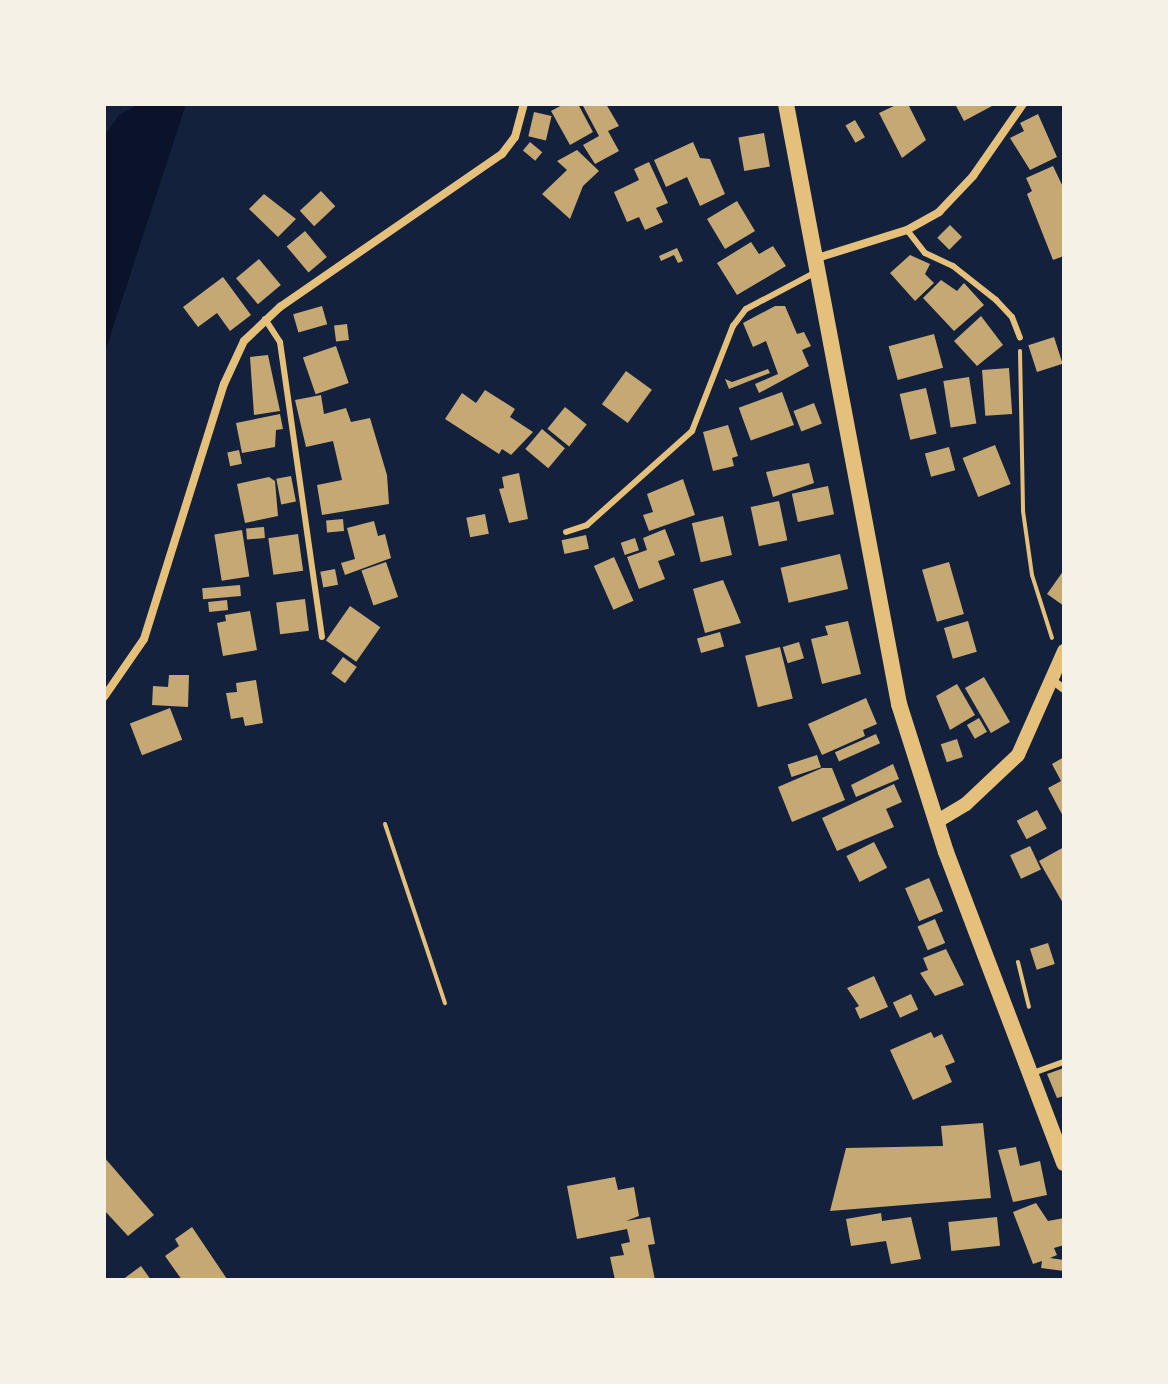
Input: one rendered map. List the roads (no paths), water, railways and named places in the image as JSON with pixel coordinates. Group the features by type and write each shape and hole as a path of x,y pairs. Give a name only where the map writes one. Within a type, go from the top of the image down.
{"main road":[{"path":"786,104 881,626 936,822 1064,1163"}],"street":[{"path":"104,697 144,639 227,374 244,341 265,319 502,154 515,137 524,104"},
{"path":"815,265 907,230 953,199 1023,104"},
{"path":"936,822 966,804 1011,764 1058,685 1063,652"}],"lane":[{"path":"907,230 925,253 953,266 996,300 1012,317 1020,338"},
{"path":"566,532 587,525 692,431 733,326 746,309 815,265"},
{"path":"265,319 280,342 322,637"},
{"path":"1030,1074 1064,1062"}],"water":[{"path":"139,104 186,104 104,355 104,136 119,115"}]}
